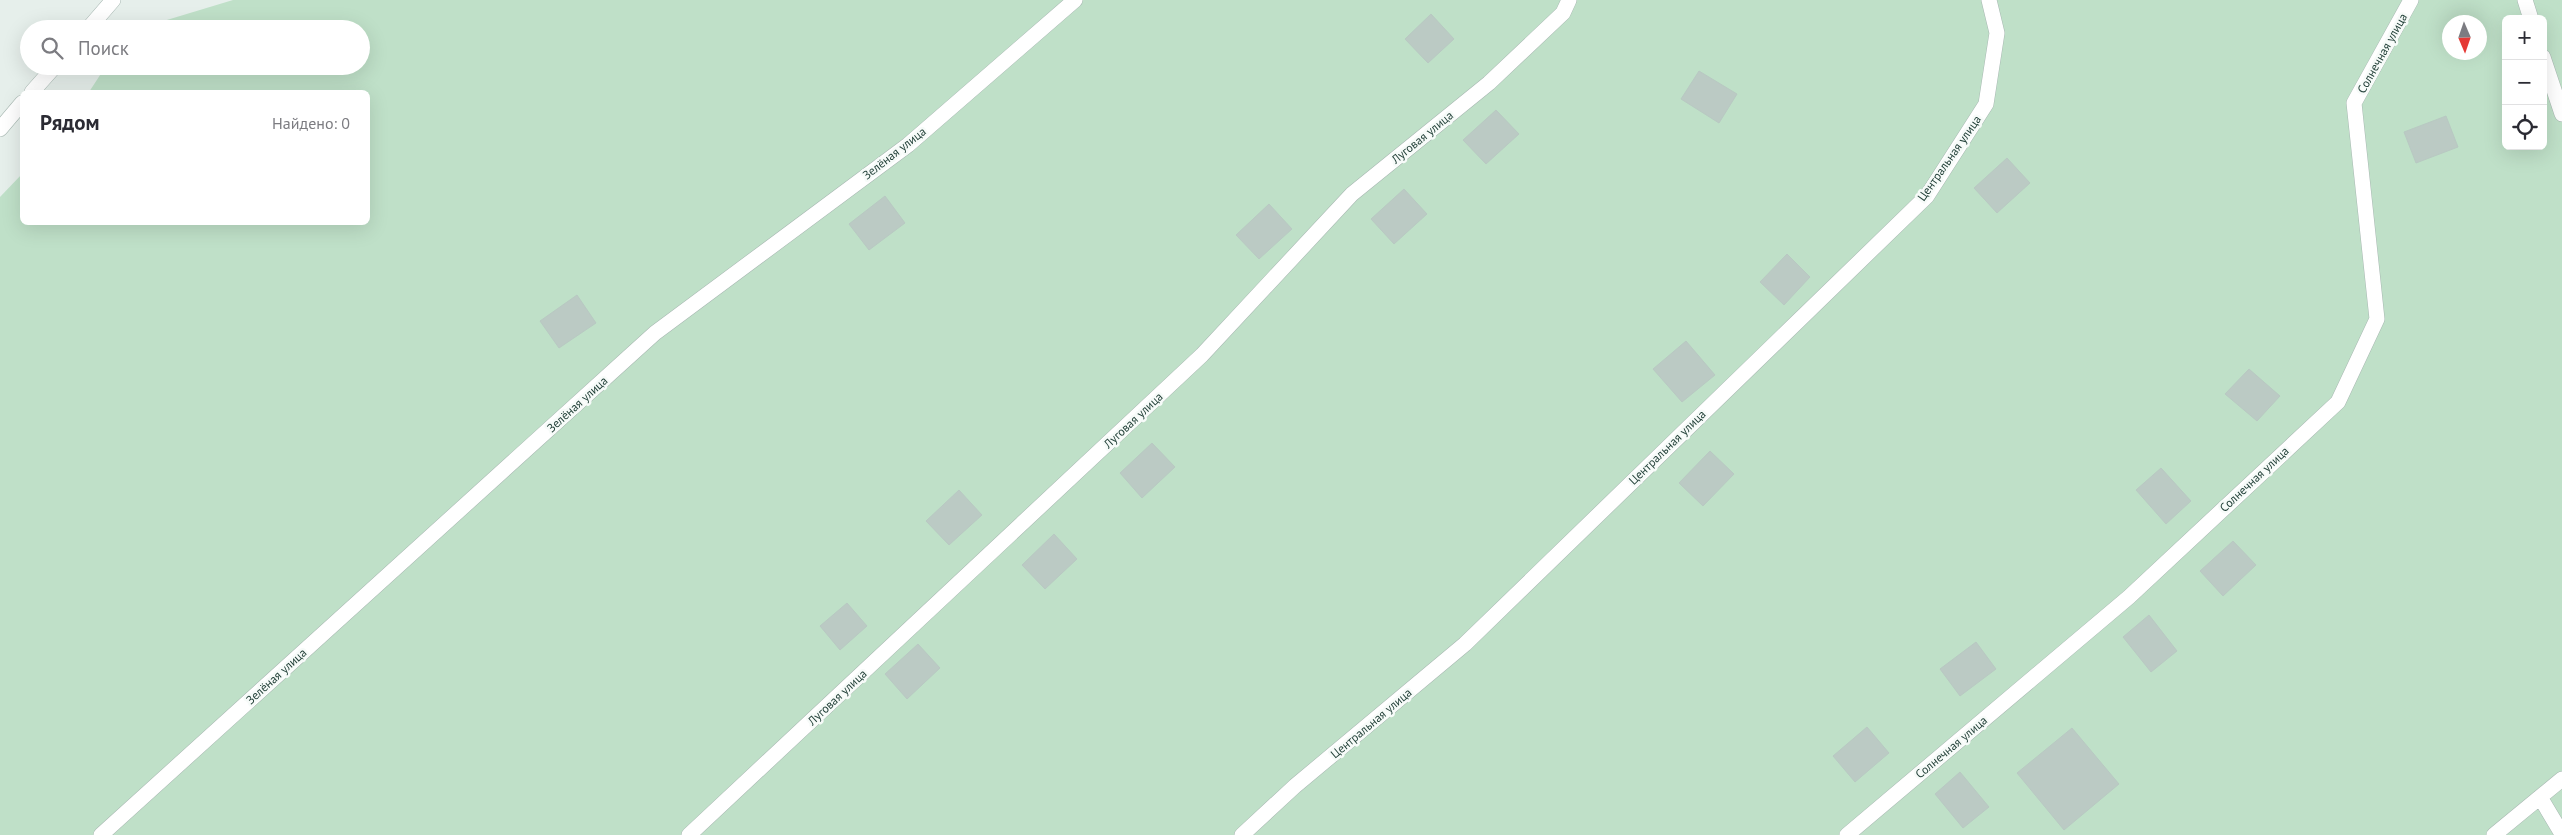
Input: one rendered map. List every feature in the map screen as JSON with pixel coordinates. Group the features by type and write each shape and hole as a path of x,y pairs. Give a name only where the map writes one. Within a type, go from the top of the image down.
{"street":[{"path":"96,20 113,0"},
{"name":"Зелёная улица","path":"101,835 655,333 908,145 1075,0"},
{"name":"Луговая улица","path":"690,835 1202,355 1352,194 1489,83 1563,14 1569,0"},
{"name":"Центральная улица","path":"1242,835 1295,786 1465,644 1927,196 1986,104 1997,33 1989,0"},
{"name":"Солнечная улица","path":"1846,835 2129,597 2338,402 2377,319 2354,103 2412,0"},
{"path":"2525,0 2530,15"},
{"path":"2544,60 2562,114"},
{"path":"34,90 47,75"},
{"path":"0,129 20,105"},
{"path":"2494,835 2562,779"},
{"path":"2540,797 2562,834"}],"green space":[{"path":"233,0 2562,0 2562,835 0,835 0,197 20,176 20,225 370,225 370,90 90,90 100,75 370,75 370,20 167,20"}],"building":[{"path":"1431,14 1454,39 1428,63 1405,39"},
{"path":"1699,71 1737,94 1719,123 1681,99"},
{"path":"1496,110 1519,134 1486,164 1463,140"},
{"path":"2446,116 2458,147 2416,163 2404,132"},
{"path":"2007,158 2030,183 1997,213 1974,188"},
{"path":"1404,189 1427,214 1394,244 1371,219"},
{"path":"885,196 905,223 869,250 849,224"},
{"path":"1269,204 1292,229 1259,259 1236,235"},
{"path":"1787,254 1810,277 1784,305 1760,282"},
{"path":"577,295 596,323 559,348 540,321"},
{"path":"1686,341 1715,375 1682,402 1653,369"},
{"path":"2249,369 2280,396 2257,421 2225,394"},
{"path":"1152,443 1175,467 1142,498 1120,473"},
{"path":"1710,451 1734,474 1703,506 1679,483"},
{"path":"2161,468 2191,501 2166,524 2136,490"},
{"path":"959,490 982,515 949,545 926,521"},
{"path":"1054,534 1077,559 1045,589 1022,565"},
{"path":"2233,541 2256,565 2223,596 2200,571"},
{"path":"847,603 867,626 840,650 820,626"},
{"path":"2149,615 2177,651 2151,672 2123,637"},
{"path":"1976,642 1996,669 1960,696 1940,669"},
{"path":"918,644 940,668 907,699 885,674"},
{"path":"1867,727 1889,753 1855,782 1833,756"},
{"path":"2072,728 2119,784 2064,830 2017,773"},
{"path":"1960,772 1989,807 1963,828 1935,794"}]}
